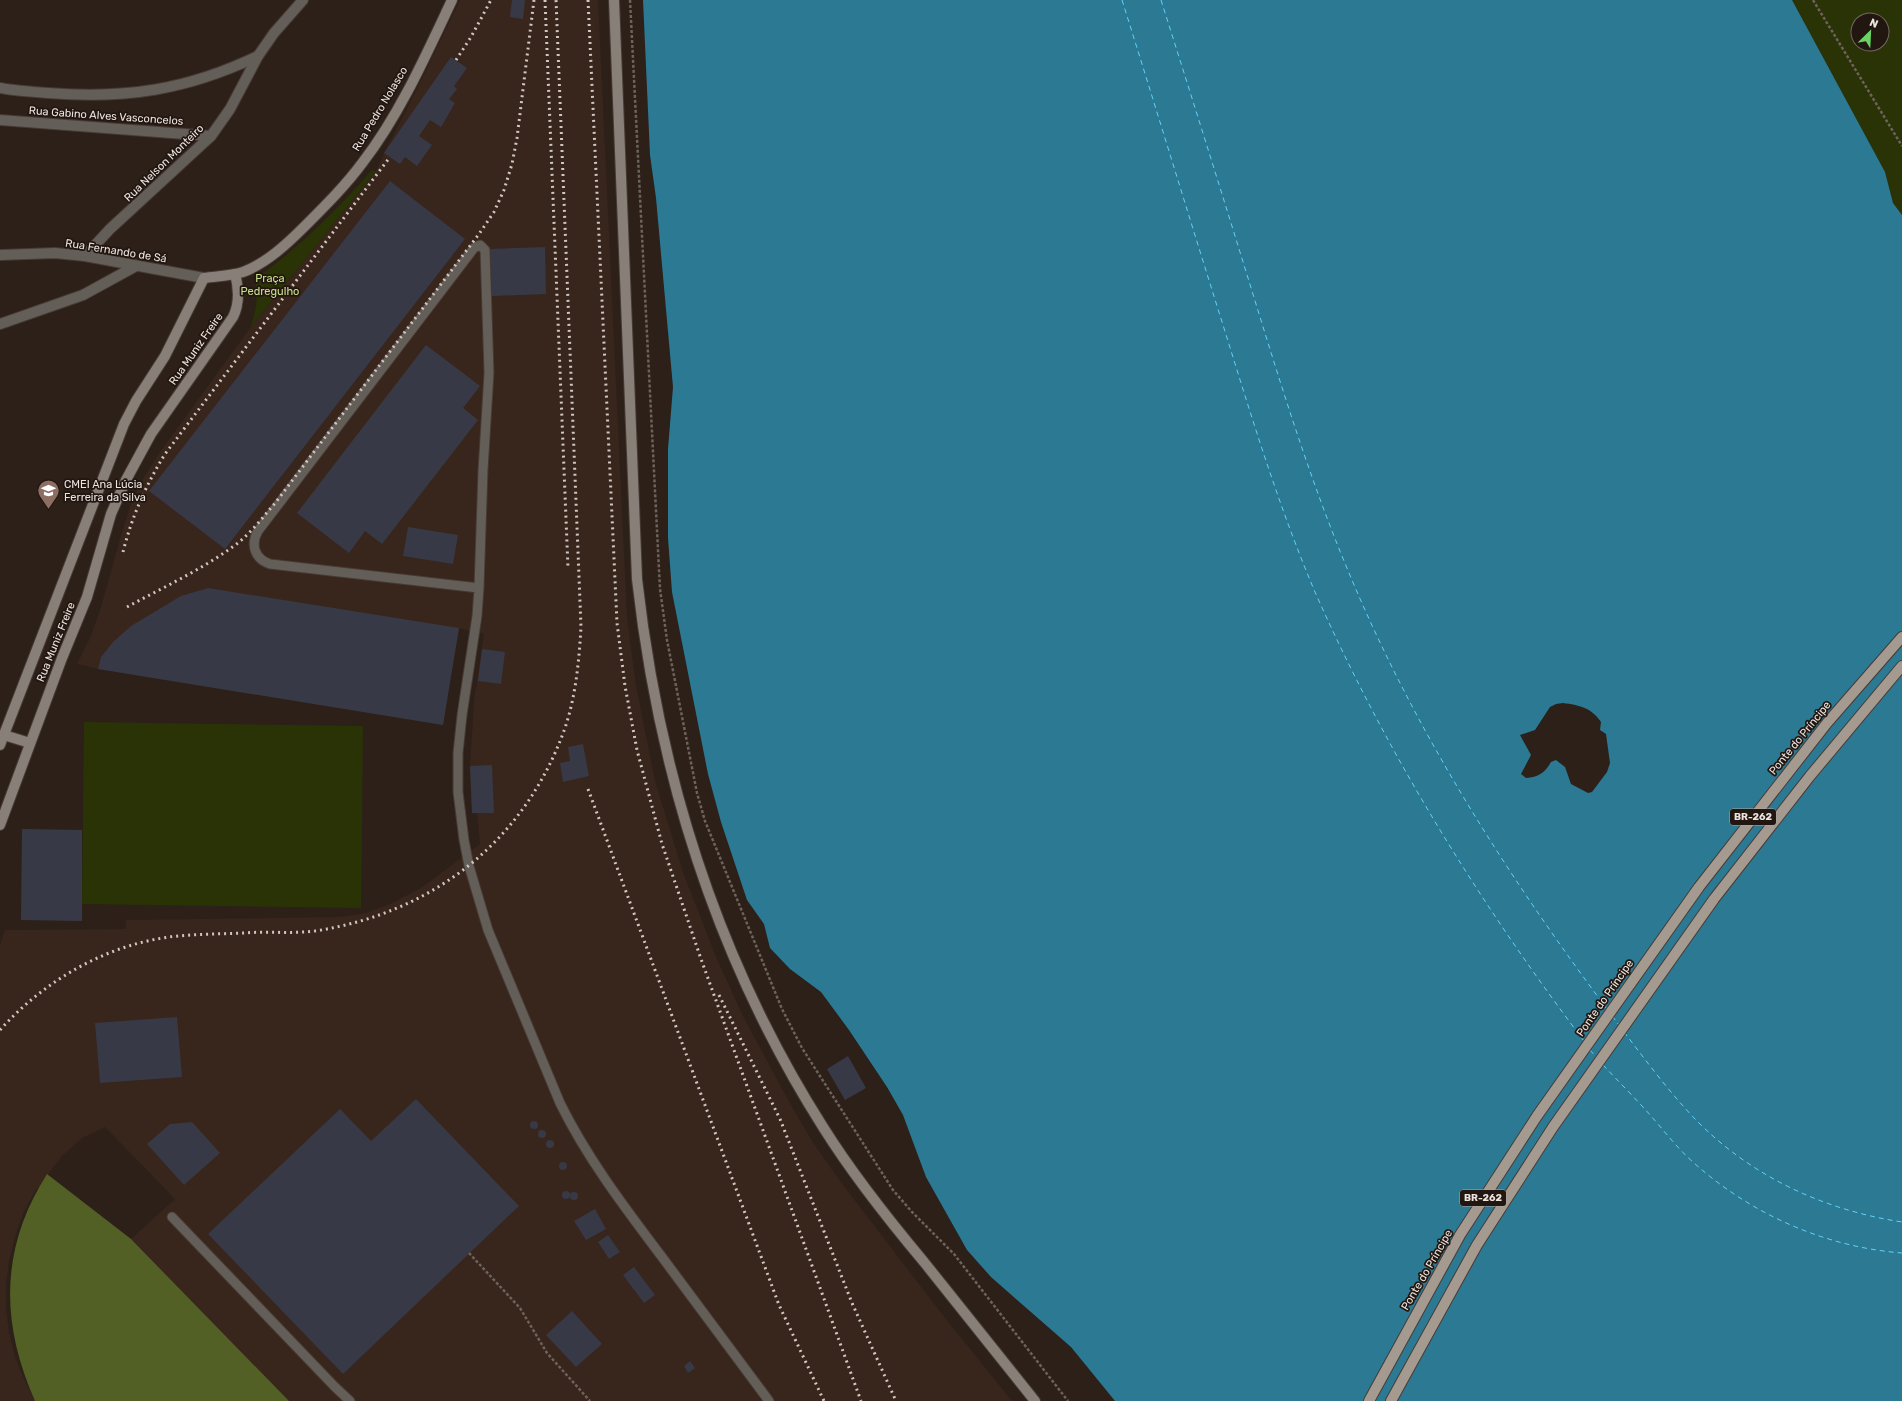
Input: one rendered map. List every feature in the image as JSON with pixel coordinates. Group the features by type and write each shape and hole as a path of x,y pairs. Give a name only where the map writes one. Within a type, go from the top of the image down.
{"main road":[{"name":"Ponte do Príncipe","path":"1369,1401 1460,1235 1536,1116 1699,887 1827,723 1902,637"},
{"name":"BR-262","path":"1391,1401 1474,1252 1553,1127 1714,899 1810,776 1902,666"}],"street":[{"name":"Rua Nelson Monteiro","path":"85,256 110,229 211,136 230,109 258,56 274,33 303,0"},
{"name":"Rua Pedro Nolasco","path":"235,274 254,267 289,242 331,201 360,166 395,112 427,53 452,0"},
{"path":"614,0 637,579 643,627 662,732 689,836 725,939 750,995 769,1036 824,1128 883,1212 1035,1401"},
{"path":"0,88 87,96 148,92 194,82 258,56"},
{"name":"Rua Gabino Alves Vasconcelos","path":"0,120 211,136"},
{"name":"Rua Fernando de Sá","path":"0,254 55,253 85,256 204,278"},
{"path":"0,324 83,295 136,266"},
{"path":"204,278 235,274"},
{"name":"Rua Muniz Freire","path":"0,825 62,658 87,597 112,514 126,480 151,434 233,317 237,309 238,299 235,274"},
{"name":"Rua Muniz Freire","path":"2,740 124,424 136,401 165,356 204,278"},
{"path":"2,740 30,743"}],"lane":[{"path":"479,588 270,564 260,559 254,548 253,542 258,531 474,248 478,245 483,247 485,250 489,373 483,470 479,588 477,616 462,715 458,753 458,792 469,866 488,930 560,1103 586,1153 769,1401"},
{"path":"172,1217 334,1387 350,1401"}],"path":[{"path":"630,0 660,589 667,640 692,770 705,821 782,1009 802,1048 893,1190 912,1212 954,1254 1068,1401"},
{"path":"1813,0 1902,146"},
{"path":"469,1253 520,1308 547,1353 590,1401"}],"shaded area":[{"path":"460,0 598,0 627,617 636,686 655,781 683,872 716,957 744,1018 792,1107 814,1144 840,1181 942,1314 1012,1401 289,1401 131,1239 175,1199 105,1127 82,1138 62,1156 34,1193 23,1214 9,1261 6,1285 6,1309 9,1333 15,1357 35,1401 0,1401 0,945 5,930 125,929 126,920 341,917 366,913 390,904 421,888 480,844 477,813 472,813 470,766 474,701 484,634 459,628 443,725 98,669 77,664 90,638 101,607 131,504 144,477 160,452 250,328 376,171"}],"green space":[{"path":"1792,0 1902,0 1902,215 1893,203 1885,172"},
{"name":"Praça Pedregulho","path":"372,170 376,171 250,328 256,304 255,279 317,228"},
{"path":"84,722 363,726 361,908 82,904"},
{"path":"47,1174 131,1239 289,1401 35,1401 24,1372 16,1343 11,1314 10,1286 13,1258 20,1230 32,1202"}],"water":[{"path":"643,0 1792,0 1885,172 1893,203 1902,215 1902,1401 1115,1401 1071,1347 991,1277 967,1250 926,1177 903,1115 887,1087 849,1030 821,992 790,969 770,948 764,924 747,900 721,822 708,774 672,592 668,538 668,449 673,387 656,198 650,155","holes":["1556,704 1580,706 1594,713 1601,722 1600,730 1606,734 1610,763 1607,772 1592,792 1588,793 1571,784 1565,767 1556,760 1551,762 1544,772 1534,777 1526,778 1521,774 1531,755 1520,735 1535,730 1550,707"]}],"building":[{"path":"512,0 525,0 523,19 510,17"},
{"path":"451,57 467,68 454,86 457,89 449,99 455,103 441,127 430,120 419,136 432,145 417,166 405,157 400,164 384,153"},
{"path":"390,181 465,239 225,549 149,491"},
{"path":"545,247 546,294 492,296 490,249"},
{"path":"426,345 480,386 463,408 478,420 382,544 365,531 349,553 297,513"},
{"path":"408,527 458,535 453,564 403,556"},
{"path":"208,588 459,628 443,725 98,669 101,657 113,642 131,626 181,596"},
{"path":"482,649 505,652 501,684 478,681"},
{"path":"583,744 589,776 563,782 560,763 570,761 568,747"},
{"path":"492,765 494,813 472,813 470,766"},
{"path":"22,829 82,830 82,921 21,920"},
{"path":"177,1017 182,1077 100,1083 95,1023"},
{"path":"848,1056 866,1088 845,1100 827,1069"},
{"path":"416,1099 519,1206 343,1374 208,1234 340,1109 371,1141"},
{"path":"534,1121 537,1122 537,1128 534,1129 531,1128 530,1125 531,1122"},
{"path":"192,1122 220,1153 184,1185 147,1144 170,1124"},
{"path":"542,1130 545,1131 545,1137 542,1138 539,1137 538,1134 539,1131"},
{"path":"550,1140 553,1141 553,1147 550,1148 547,1147 546,1144 547,1141"},
{"path":"563,1162 566,1163 566,1169 563,1170 560,1169 559,1166 560,1163"},
{"path":"566,1191 569,1192 569,1198 566,1199 563,1198 562,1195 563,1192"},
{"path":"574,1192 577,1193 577,1199 574,1200 571,1199 570,1196 571,1193"},
{"path":"595,1209 606,1229 586,1240 574,1221"},
{"path":"608,1235 620,1252 609,1259 598,1242"},
{"path":"634,1267 655,1295 644,1303 623,1275"},
{"path":"572,1311 602,1344 576,1367 546,1335"},
{"path":"690,1361 695,1368 688,1373 684,1366"}],"ferry route":[{"path":"1122,0 1255,426 1277,493 1315,592 1372,710 1436,824 1507,934 1584,1041"},
{"path":"1161,0 1299,440 1349,573 1403,688 1464,799 1533,906 1607,1009"},
{"path":"1612,1016 1619,1025"},
{"path":"1624,1032 1686,1110 1718,1140 1741,1158 1765,1174 1791,1188 1817,1199 1873,1217 1902,1222"},
{"path":"1590,1050 1596,1057"},
{"path":"1603,1065 1688,1158 1740,1198 1790,1225 1817,1235 1845,1244 1873,1250 1902,1253"}],"railway":[{"path":"456,60 471,37 491,0"},
{"path":"127,607 193,572 244,538 276,502 479,234 494,212 504,190 512,164 517,138 534,0"},
{"path":"545,0 568,568"},
{"path":"0,1030 17,1012 56,981 77,968 121,948 178,936 253,932 315,931 358,922 398,908 435,889 469,865 499,837 526,805 548,768 569,716 578,665 581,627 556,0"},
{"path":"588,0 617,623 625,686 637,750 662,844 701,959 861,1401"},
{"path":"123,552 140,501 165,454 390,157"},
{"path":"588,789 779,1305 824,1401"},
{"path":"719,995 780,1119 852,1303 896,1401"}],"place":[{"name":"CMEI Ana Lúcia Ferreira da Silva","path":"49,510"}]}
